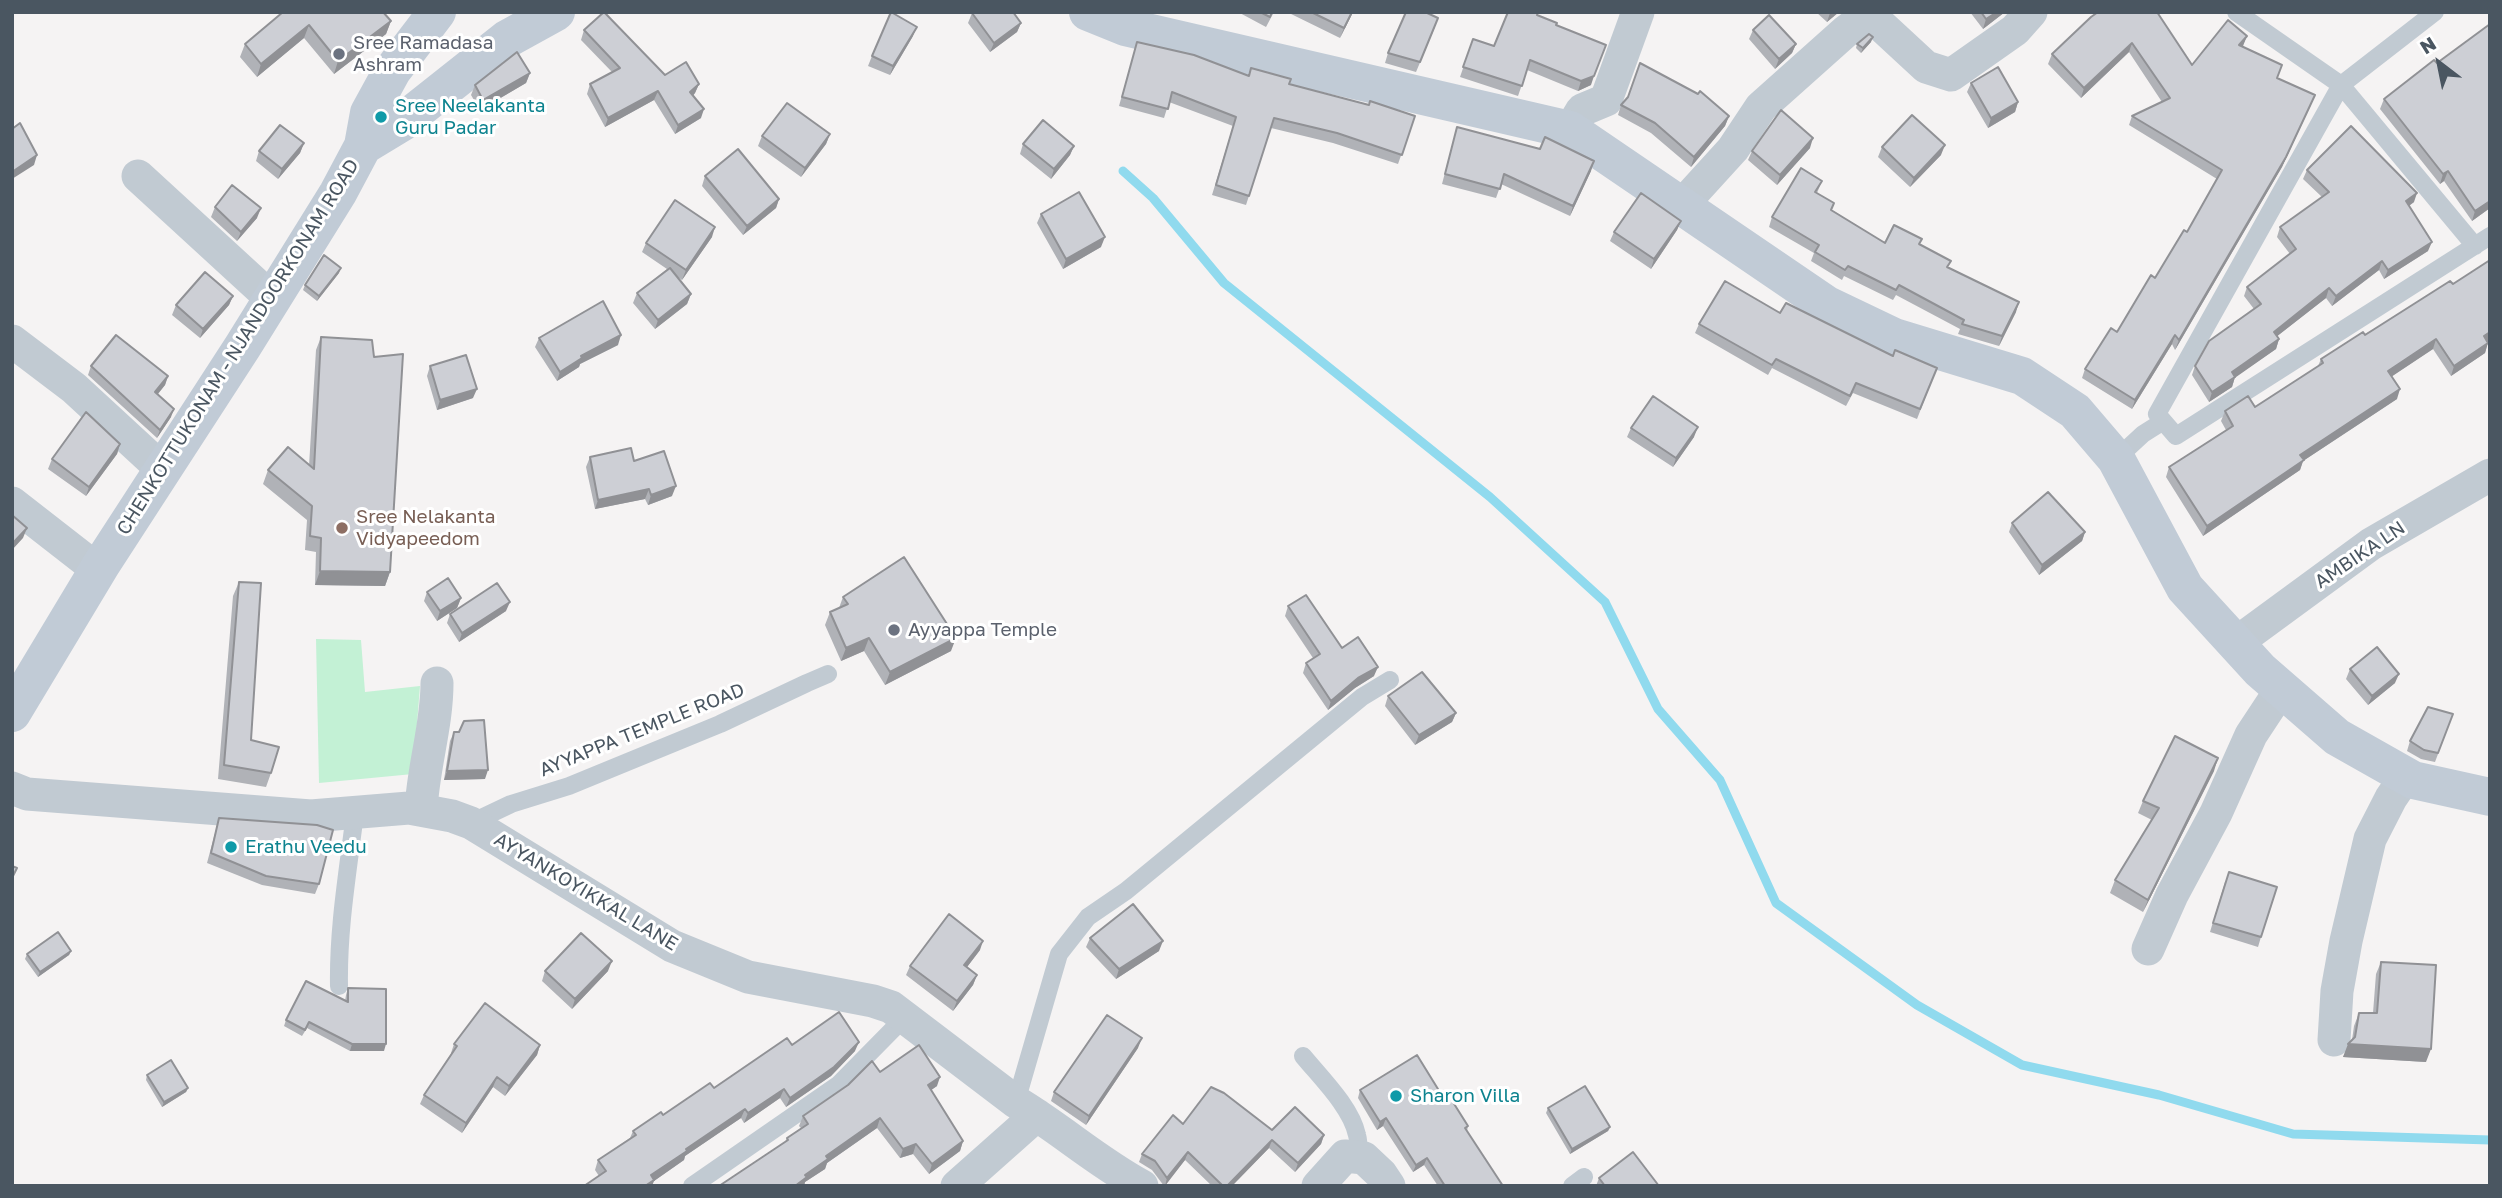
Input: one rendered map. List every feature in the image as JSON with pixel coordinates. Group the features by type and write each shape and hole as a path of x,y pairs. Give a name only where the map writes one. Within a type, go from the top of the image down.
{"main road":[{"path":"363,146 369,113 392,71 436,12"},
{"name":"CHENKOTTUKONAM - NJANDOORKONAM ROAD","path":"12,713 98,570 338,193 363,146 401,123 507,39 556,12"},
{"path":"1088,12 1125,27 1570,130 1827,305 1894,337 2022,376 2075,411 2116,459 2185,587 2260,670 2337,737 2413,780 2490,797"}],"street":[{"path":"1570,130 1582,110 1606,100 1638,12"},
{"path":"1682,205 1733,149 1761,107 1844,32 1865,17 1873,18 1926,67 1951,75 2015,30 2031,12"},
{"path":"138,176 272,299"},
{"path":"12,341 74,388 163,470"},
{"name":"AMBIKA LN","path":"2236,643 2371,544 2490,475"},
{"path":"12,503 98,570"},
{"path":"421,810 422,788 437,707 437,683"},
{"path":"2148,949 2172,895 2216,813 2251,735 2282,688"},
{"path":"2334,1040 2337,991 2370,839 2391,798 2406,776"},
{"name":"AYYANKOYIKKAL LANE","path":"12,788 27,794 311,816 409,808 453,816 471,823 672,946 748,977 873,1001 891,1007 1130,1183"},
{"path":"957,1186 1026,1108"},
{"path":"1318,1186 1345,1156 1364,1158 1389,1186"}],"lane":[{"path":"2236,12 2341,85 2482,241 2176,436 2157,414 2341,85 2435,12"},
{"path":"2116,459 2143,434 2162,422"},
{"name":"AYYAPPA TEMPLE ROAD","path":"471,823 511,804 569,786 720,724 828,674"},
{"path":"1026,1108 1059,954 1088,917 1126,891 1362,697 1390,680"},
{"path":"340,986 342,903 355,813"},
{"path":"692,1186 838,1085 906,1016"},
{"path":"1303,1056 1350,1118 1357,1135 1359,1158"}],"green space":[{"path":"316,639 361,640 365,692 420,686 413,774 319,783"}],"building":[{"name":"Sree Ramadasa Ashram","path":"283,12 383,12 391,21 338,61 309,25 261,64 245,44"},
{"path":"604,12 665,75 686,62 699,84 690,92 704,109 678,125 658,91 608,118 590,84 620,68 584,30"},
{"path":"891,12 917,27 893,66 872,56"},
{"path":"973,12 1013,12 1021,23 994,43"},
{"path":"1311,12 1352,12 1344,28"},
{"path":"1406,12 1425,12 1438,18 1420,62 1388,53"},
{"path":"1508,12 1538,12 1537,15 1557,23 1556,25 1606,45 1594,76 1581,81 1530,60 1522,86 1463,67 1473,39 1494,46"},
{"path":"1981,12 1997,12 1986,19"},
{"path":"2098,12 2157,12 2192,65 2228,20 2247,36 2239,45 2282,65 2277,78 2315,95 2286,157 2179,340 2175,335 2135,400 2085,369 2111,328 2117,332 2151,275 2155,278 2184,230 2187,232 2222,170 2132,116 2170,98 2132,43 2084,88 2052,54"},
{"path":"1769,15 1796,44 1779,59 1753,30"},
{"path":"2490,24 2490,201 2475,211 2448,171 2443,174 2384,99 2434,60 2437,63"},
{"path":"1869,34 1873,37 1863,48 1857,44"},
{"path":"1137,42 1194,55 1249,76 1251,68 1291,79 1289,84 1369,105 1370,101 1415,116 1402,155 1337,133 1274,118 1249,196 1216,185 1236,117 1172,92 1168,109 1122,97"},
{"path":"517,52 530,73 483,100 475,85"},
{"path":"1640,63 1698,94 1700,91 1729,116 1694,157 1655,123 1621,105 1628,97"},
{"path":"1998,67 2018,102 1991,118 1971,83"},
{"path":"787,103 830,134 805,168 762,136"},
{"path":"1781,110 1813,138 1780,175 1752,151"},
{"path":"1912,115 1945,145 1914,178 1882,147"},
{"path":"1043,120 1074,146 1054,169 1023,144"},
{"path":"20,123 37,155 12,172 12,129"},
{"path":"280,125 304,143 282,169 259,151"},
{"path":"2351,126 2417,193 2406,201 2432,242 2388,270 2382,261 2336,296 2329,288 2274,332 2279,339 2232,372 2235,377 2212,392 2195,366 2209,341 2261,304 2247,287 2296,249 2280,227 2329,192 2307,170"},
{"path":"1457,127 1540,149 1545,137 1594,161 1573,206 1504,174 1500,189 1445,174"},
{"path":"738,149 779,199 747,226 705,176"},
{"path":"1801,168 1822,181 1815,192 1834,203 1831,210 1885,243 1894,225 1922,239 1919,244 1951,261 1947,267 2019,302 2002,336 1962,324 1964,320 1899,285 1896,290 1848,266 1845,270 1815,252 1819,245 1772,217"},
{"path":"232,185 261,208 241,232 215,207"},
{"path":"1079,192 1105,237 1066,259 1041,214"},
{"path":"1641,193 1681,221 1654,259 1614,232"},
{"path":"675,200 715,227 686,270 646,243"},
{"path":"324,255 341,268 319,296 305,285"},
{"path":"2490,260 2490,332 2484,336 2488,343 2454,366 2436,339 2388,371 2400,389 2300,455 2304,460 2207,526 2169,467 2233,426 2225,411 2248,396 2255,407 2323,363 2321,359 2363,332 2365,335 2450,281 2453,284"},
{"path":"670,268 691,294 658,320 637,293"},
{"path":"205,272 233,296 203,329 176,305"},
{"path":"1725,281 1780,313 1786,303 1893,356 1895,350 1937,368 1920,409 1856,383 1850,396 1776,359 1772,365 1699,324"},
{"path":"603,301 621,335 581,356 582,358 560,372 539,338"},
{"path":"116,335 168,376 155,392 174,409 160,430 91,366"},
{"path":"321,337 372,340 374,357 403,354 390,572 320,571 321,538 310,536 312,506 268,470 288,447 314,469"},
{"path":"466,355 477,389 440,400 430,366"},
{"path":"1653,396 1698,427 1676,458 1631,428"},
{"path":"86,412 120,444 89,487 52,459"},
{"path":"631,448 634,461 664,451 676,486 651,495 649,489 598,500 590,457"},
{"path":"2048,492 2085,532 2042,565 2012,523"},
{"path":"12,515 27,528 12,544"},
{"name":"Ayyappa Temple","path":"904,557 956,638 890,672 869,638 846,648 830,612 848,604 843,597"},
{"path":"448,578 461,598 440,611 427,592"},
{"path":"239,582 261,583 251,740 279,747 271,773 224,765"},
{"path":"497,583 510,602 462,633 450,614"},
{"path":"1306,595 1342,648 1358,637 1378,667 1358,678 1331,701 1306,663 1320,654 1288,606"},
{"path":"2377,647 2399,674 2372,696 2350,669"},
{"path":"1422,672 1456,713 1419,735 1388,696"},
{"path":"2428,707 2453,714 2438,753 2424,750 2410,741"},
{"path":"484,720 488,770 447,771 454,732 459,732 464,721"},
{"path":"2175,736 2218,758 2148,900 2115,880 2159,808 2143,801"},
{"path":"219,818 317,825 333,830 319,884 266,876 211,853"},
{"path":"2229,872 2277,887 2261,937 2213,923"},
{"path":"1133,904 1163,941 1119,969 1090,938"},
{"path":"949,914 983,941 964,965 977,975 957,1001 910,966"},
{"path":"58,932 71,951 40,972 27,954"},
{"path":"581,933 612,961 575,999 545,971"},
{"path":"2381,962 2436,965 2431,1049 2348,1044 2355,1037 2359,1013 2377,1013"},
{"path":"306,981 348,1002 348,988 386,989 386,1044 352,1044 309,1022 305,1030 286,1020"},
{"path":"485,1003 540,1045 509,1086 497,1077 466,1123 424,1095 457,1046 454,1044"},
{"path":"839,1012 859,1042 834,1067 790,1098 784,1089 748,1113 745,1109 651,1175 654,1180 645,1186 584,1186 606,1171 598,1160 636,1135 633,1131 661,1112 663,1115 710,1083 714,1088 787,1038 792,1045"},
{"path":"1107,1015 1142,1038 1089,1116 1054,1092"},
{"path":"919,1045 940,1077 928,1085 963,1141 932,1164 916,1144 903,1149 880,1118 826,1156 828,1159 805,1175 807,1177 795,1186 719,1186 808,1124 803,1116 848,1085 872,1061 880,1072"},
{"path":"1417,1055 1446,1102 1451,1099 1468,1126 1465,1128 1503,1186 1445,1186 1427,1158 1416,1165 1386,1118 1380,1122 1360,1090"},
{"path":"171,1060 188,1088 164,1102 147,1075"},
{"path":"1585,1086 1610,1127 1572,1149 1548,1108"},
{"path":"1211,1087 1224,1093 1272,1130 1295,1107 1324,1135 1298,1163 1272,1140 1227,1186 1223,1186 1188,1152 1167,1178 1155,1161 1142,1154 1173,1115 1183,1124"},
{"path":"1633,1152 1659,1186 1605,1186 1599,1178"}],"waterway":[{"path":"1123,171 1153,198 1224,283 1490,497 1605,602 1658,709 1720,780 1776,903 1917,1005 2022,1065 2159,1095 2293,1134 2490,1140"}],"place":[{"name":"Sree Ramadasa Ashram","path":"339,54"},
{"name":"Sree Neelakanta Guru Padar","path":"381,117"},
{"name":"Sree Nelakanta Vidyapeedom","path":"342,528"},
{"name":"Ayyappa Temple","path":"894,630"},
{"name":"Erathu Veedu","path":"231,847"},
{"name":"Sharon Villa","path":"1396,1096"}]}
